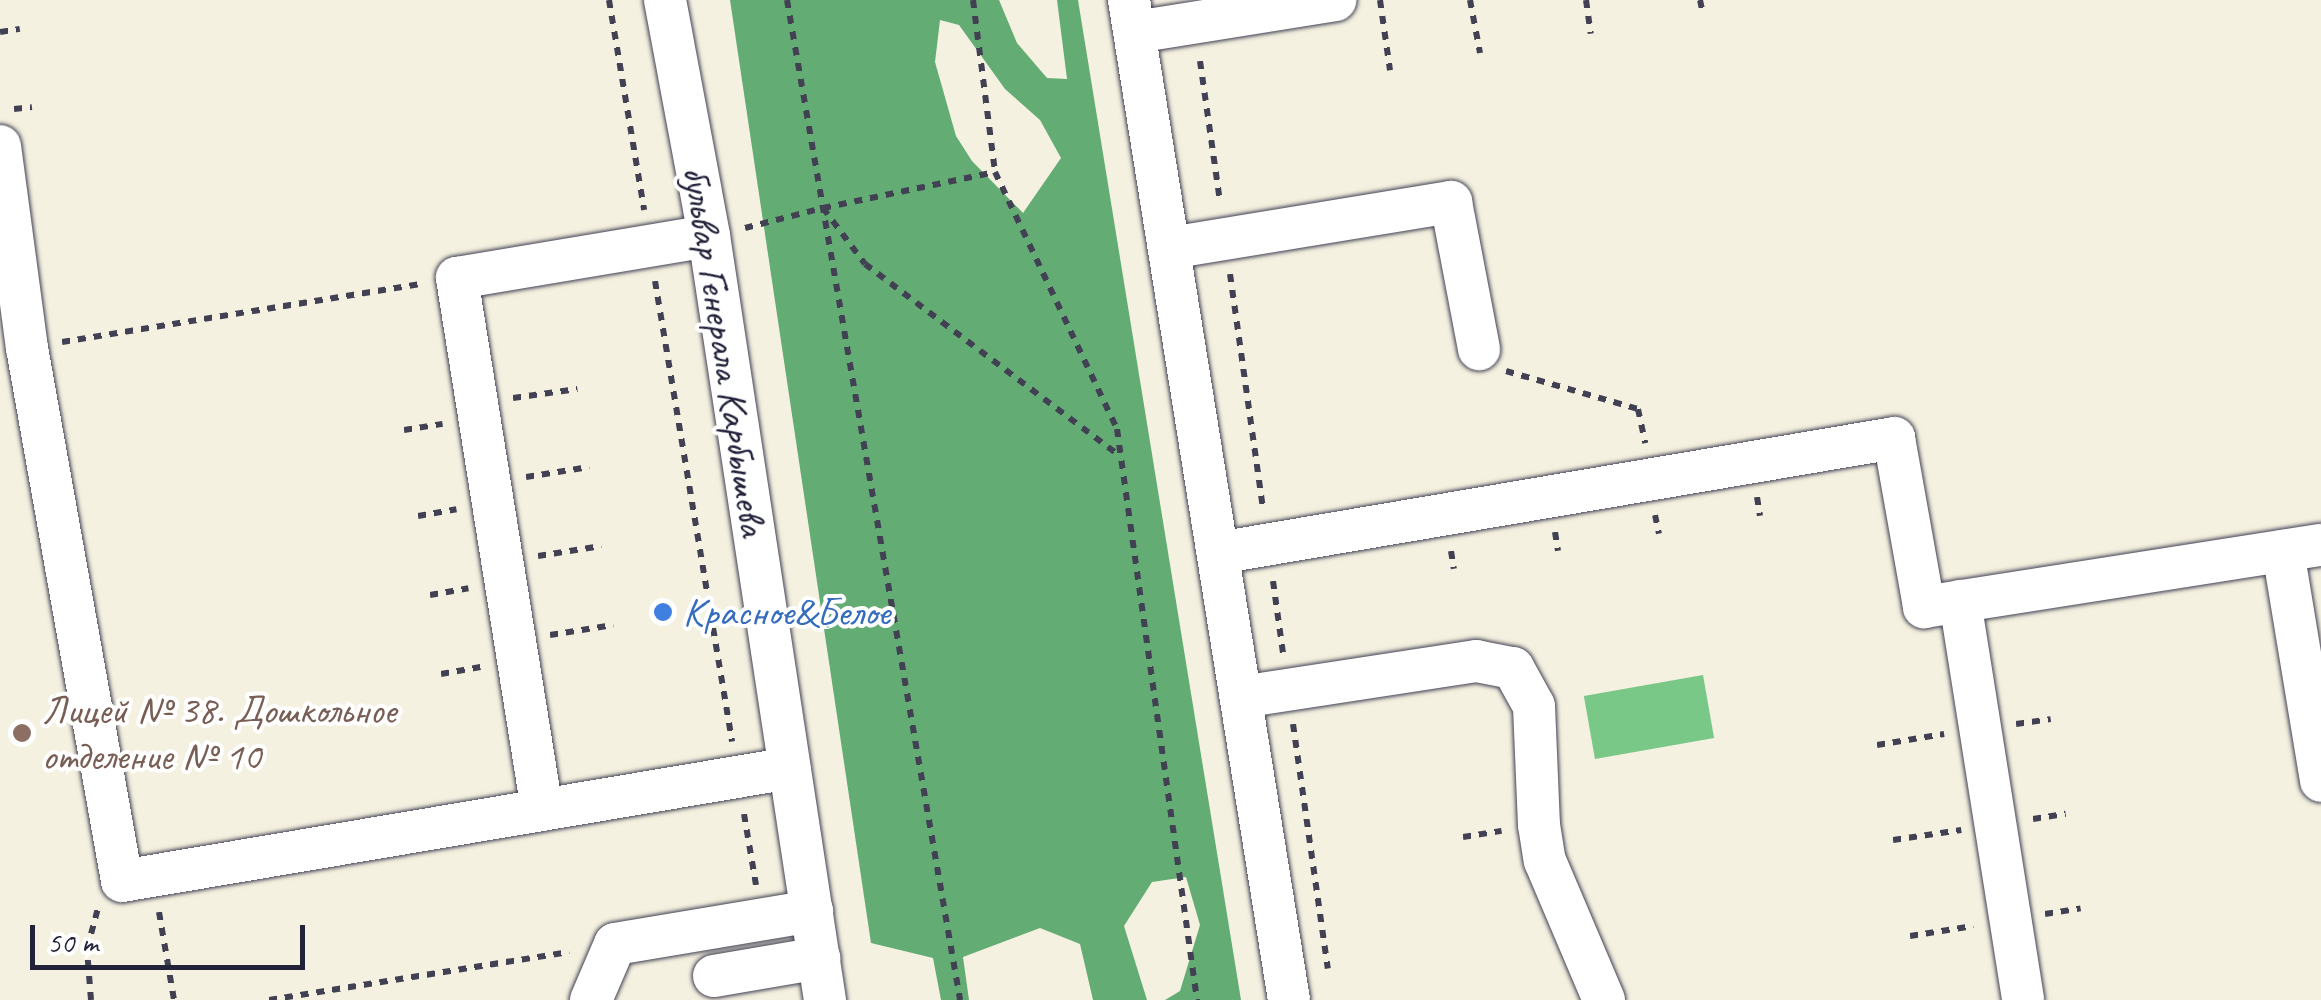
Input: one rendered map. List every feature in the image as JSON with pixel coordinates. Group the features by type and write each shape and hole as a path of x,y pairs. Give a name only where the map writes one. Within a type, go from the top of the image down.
{"street":[{"name":"бульвар Генерала Карбышева","path":"665,0 710,236 825,1000"},
{"path":"1288,1000 1133,16 1195,22 1335,0"},
{"path":"0,146 27,348 138,878 790,768"},
{"path":"1170,248 1452,202 1479,349"},
{"path":"542,810 457,278 710,236"},
{"path":"1218,553 1894,438 1924,607 2302,548 2321,781"},
{"path":"1960,601 2022,1000"},
{"path":"1240,697 1476,661 1513,668 1534,706 1539,825 1546,860 1604,1000"},
{"path":"592,1000 615,944 812,911"},
{"path":"714,976 819,958"}],"path":[{"path":"608,0 762,920"},
{"path":"786,0 960,1000"},
{"path":"974,0 994,172 1116,429 1196,1000"},
{"path":"1380,0 1390,70"},
{"path":"1470,0 1480,54"},
{"path":"1586,0 1591,34"},
{"path":"1700,0 1702,14"},
{"path":"1195,22 1329,980"},
{"path":"0,32 20,29"},
{"path":"710,236 994,172"},
{"path":"823,208 865,264 1120,456"},
{"path":"27,348 457,278"},
{"path":"1479,349 1486,365 1638,409 1652,479"},
{"path":"477,402 577,389"},
{"path":"490,482 589,467"},
{"path":"502,562 601,546"},
{"path":"515,641 612,624"},
{"path":"91,1000 87,948 92,926 106,895 138,878 174,1000"},
{"path":"270,1000 615,944"}],"green space":[{"path":"730,0 999,0 1017,43 1047,78 1067,79 1057,0 1078,0 1241,1000 1165,1000 1180,991 1200,925 1186,877 1152,882 1124,926 1147,1000 1093,1000 1080,944 1040,928 963,957 969,1000 941,1000 933,958 871,943","holes":["940,20 959,25 1005,89 1040,120 1061,158 1023,213 972,161 956,136 935,62"]},
{"path":"1703,675 1714,738 1595,759 1584,696"}],"place":[{"name":"Красное&Белое","path":"663,612"},
{"name":"Лицей № 38. Дошкольное отделение № 10","path":"22,733"}]}
